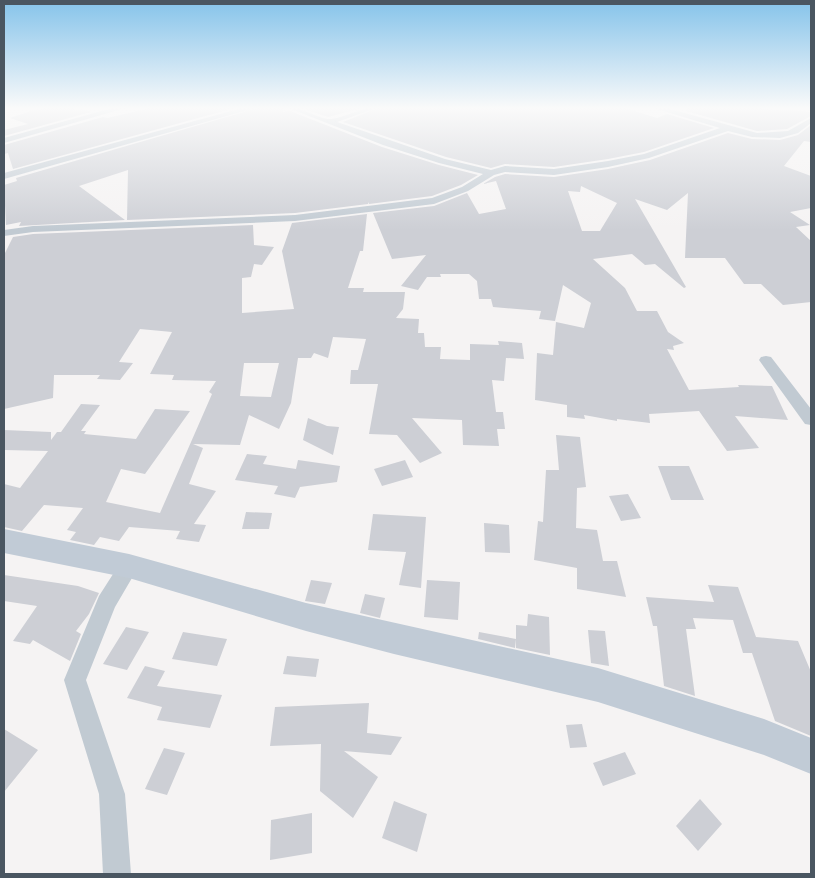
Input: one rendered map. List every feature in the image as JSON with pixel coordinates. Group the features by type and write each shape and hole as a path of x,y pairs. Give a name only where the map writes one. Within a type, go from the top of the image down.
{"street":[{"path":"4,176 106,148"},
{"path":"401,148 442,161 491,173"},
{"path":"4,233 34,229 295,218 434,201 465,189 491,173 513,168 554,172 608,164 646,156 670,148"},
{"path":"766,360 811,420"},
{"path":"4,541 129,566 315,620 598,684 764,737 811,756"},
{"path":"117,874 112,794 75,680 106,603 129,566"}],"building":[{"path":"4,148 89,148 13,169 8,153 4,154"},
{"path":"120,148 385,148 478,175 461,185 432,196 369,204 369,202 368,204 295,213 127,220 128,170 79,186 125,220 19,226 21,222 6,225 4,185 17,181 16,178"},
{"path":"419,148 656,148 608,159 554,167 505,164 491,168 446,157"},
{"path":"685,148 798,148 784,166 811,176 811,208 790,212 810,225 796,227 811,241 811,302 783,305 761,284 744,284 725,258 685,258 688,193 667,210 635,199 686,287 684,288 655,264 645,265 632,254 593,259 625,288 637,311 657,311 668,332 684,343 673,346 674,350 667,349 689,390 739,387 738,385 772,386 788,420 735,416 759,448 727,451 699,411 649,414 650,423 617,419 617,421 584,415 585,419 567,417 567,405 535,400 537,353 553,355 556,322 584,328 591,303 563,285 555,321 539,319 541,311 493,307 491,299 479,299 477,281 469,274 440,274 441,277 427,277 418,290 401,286 426,255 392,259 373,213 434,206 467,193 479,214 506,209 496,181 483,184 505,174 554,177 608,169 650,160","holes":["581,186 617,203 600,231 582,231 568,191 580,192"]},
{"path":"367,214 363,251 360,251 348,288 364,288 363,292 405,292 403,309 396,318 419,319 418,333 424,333 425,347 441,347 440,359 470,360 470,344 499,345 498,341 522,343 524,359 506,358 504,381 492,380 496,412 503,412 505,429 497,429 499,446 463,445 462,420 412,418 442,453 420,463 397,435 369,434 378,384 350,384 351,370 358,370 366,339 333,337 328,358 314,353 311,358 298,358 291,403 279,429 249,415 240,445 193,444 203,448 189,484 216,491 194,524 206,525 199,542 176,539 180,531 129,527 119,541 100,537 94,545 70,540 76,532 67,530 83,508 44,505 22,531 4,527 4,484 20,488 48,451 4,450 4,430 51,432 51,440 57,432 61,432 81,404 100,405 81,431 86,431 84,434 136,439 155,409 190,411 145,474 121,469 106,502 160,513 212,394 209,392 216,381 172,380 174,375 150,374 172,332 140,329 119,362 133,363 120,380 97,379 100,375 54,375 53,398 4,409 4,255 13,237 33,234 253,225 254,245 274,247 262,265 254,264 251,277 242,278 242,313 294,309 282,251 292,223","holes":["244,363 279,363 271,397 240,396"]},
{"path":"308,418 327,426 339,427 333,455 303,440"},
{"path":"556,435 580,437 586,487 577,488 576,528 597,530 603,561 617,561 626,597 577,589 577,568 534,560 538,521 543,522 546,470 559,470"},
{"path":"247,454 267,456 263,464 296,469 298,460 340,466 337,482 300,487 295,498 274,494 278,486 235,480"},
{"path":"405,460 413,477 382,486 374,469"},
{"path":"658,466 689,466 704,500 671,500"},
{"path":"628,494 641,518 621,521 609,496"},
{"path":"246,512 272,513 269,529 242,529"},
{"path":"373,514 426,517 421,588 399,585 406,552 368,550"},
{"path":"484,523 509,525 510,553 485,552"},
{"path":"4,575 78,586 99,593 89,614 76,631 81,634 70,661 33,640 30,644 13,641 37,606 4,601"},
{"path":"311,580 332,583 325,604 305,601"},
{"path":"427,580 460,582 458,620 424,617"},
{"path":"708,585 738,587 756,637 798,641 811,672 811,736 775,721 752,653 743,653 733,620 693,618 696,629 686,629 695,696 664,686 657,626 653,626 646,597 714,602"},
{"path":"365,594 385,598 380,618 360,613"},
{"path":"528,614 549,617 550,655 516,648 516,625 527,626"},
{"path":"126,627 149,632 127,670 103,664"},
{"path":"588,630 605,631 609,666 591,663"},
{"path":"183,632 227,639 217,666 172,659"},
{"path":"479,632 516,639 515,648 478,639"},
{"path":"287,656 319,659 316,677 283,674"},
{"path":"145,666 165,671 157,686 222,695 210,728 157,720 162,707 127,698"},
{"path":"369,703 367,733 402,737 391,755 344,751 378,777 353,818 320,791 321,744 270,746 275,707"},
{"path":"582,724 587,747 570,748 566,725"},
{"path":"4,729 38,750 4,792"},
{"path":"164,748 185,753 167,795 145,789"},
{"path":"625,752 636,774 603,786 593,763"},
{"path":"700,799 722,824 698,851 676,826"},
{"path":"394,801 427,814 417,852 382,838"},
{"path":"312,813 312,853 270,860 271,820"}]}
